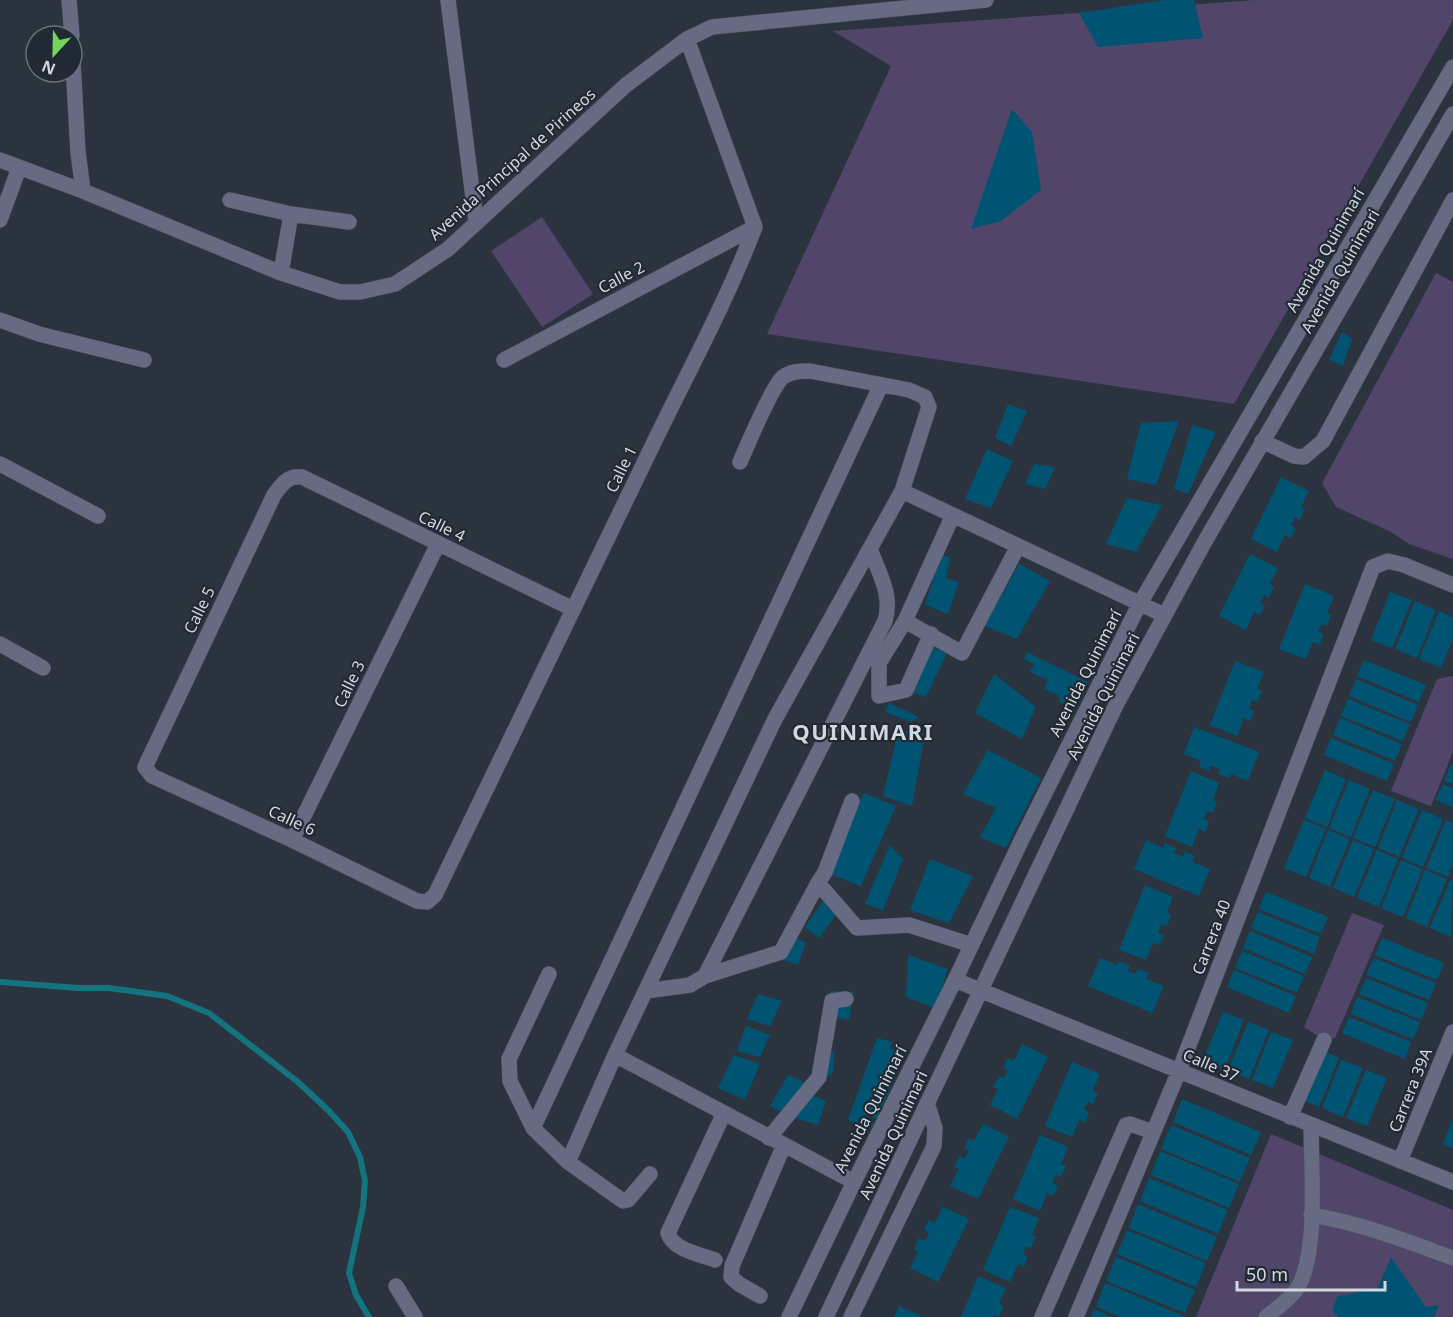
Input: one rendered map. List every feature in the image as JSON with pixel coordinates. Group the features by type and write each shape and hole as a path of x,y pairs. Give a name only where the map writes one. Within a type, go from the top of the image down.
{"street":[{"path":"69,0 71,24"},
{"path":"448,0 476,221"},
{"name":"Avenida Principal de Pirineos","path":"0,160 83,191 281,273 340,292 360,292 395,284 448,249 626,85 687,39 712,27 938,2 986,0"},
{"path":"687,39 755,226"},
{"name":"Avenida Quinimarí","path":"789,1317 956,980 1022,838 1139,605 1453,67"},
{"path":"74,84 83,191"},
{"name":"Avenida Quinimari","path":"826,1317 1115,707 1262,441 1453,114"},
{"path":"0,220 19,168"},
{"path":"230,200 291,214 349,222"},
{"path":"1262,441 1294,456 1304,457 1323,441 1453,200"},
{"path":"281,273 291,214"},
{"name":"Calle 2","path":"504,360 755,226"},
{"name":"Calle 1","path":"427,902 435,895 663,423 718,315 755,226"},
{"path":"0,321 39,334 144,360"},
{"path":"568,1162 645,991 776,719 902,491 929,407 925,397 909,390 794,371 781,378 772,393 740,462"},
{"path":"533,1128 881,385"},
{"path":"0,464 98,516"},
{"name":"Calle 4","path":"296,476 573,609"},
{"name":"Calle 5","path":"145,767 274,495 282,484 296,476"},
{"path":"902,491 1164,615"},
{"path":"931,634 906,690 879,696 879,663 905,621 953,515"},
{"name":"Calle 3","path":"292,840 438,544"},
{"path":"705,976 885,621 889,609 887,595 870,549"},
{"path":"905,621 963,653 1015,552"},
{"name":"Carrera 40","path":"1076,1317 1179,1071 1373,567 1388,561 1404,564 1453,585"},
{"path":"0,644 43,668"},
{"name":"Calle 6","path":"145,767 152,776 292,840 417,901 427,902"},
{"path":"645,991 690,985 705,976 781,952 825,872 852,801"},
{"path":"818,883 857,928 909,926 972,945"},
{"path":"549,974 509,1059 508,1066 510,1081 533,1128 568,1162 623,1201 628,1200 650,1174"},
{"name":"Calle 37","path":"956,980 1453,1182"},
{"path":"769,1138 819,1077 832,1001 846,999"},
{"name":"Carrera 39A","path":"1400,1161 1453,1032"},
{"path":"1290,1117 1324,1040"},
{"path":"615,1055 854,1182"},
{"path":"852,1317 934,1146 934,1128 927,1104"},
{"path":"715,1260 680,1248 670,1240 668,1233 724,1113"},
{"path":"1042,1317 1126,1125 1130,1124 1153,1132"},
{"path":"1266,1317 1297,1288 1304,1274 1310,1252 1311,1125"},
{"path":"760,1296 731,1277 732,1266 784,1145"},
{"path":"1311,1215 1371,1229 1453,1258"},
{"path":"396,1286 415,1317"}],"shaded area":[{"path":"1254,0 1453,0 1453,20 1234,404 767,334 891,66 833,31"},
{"path":"542,217 593,294 542,327 491,251"},
{"path":"1436,273 1453,282 1453,559 1409,544 1389,531 1336,507 1322,483"},
{"path":"1453,676 1453,752 1431,806 1391,791 1437,679"},
{"path":"1352,913 1384,925 1335,1038 1324,1040 1304,1027"},
{"path":"1271,1134 1453,1210 1453,1317 1196,1317"}],"building":[{"path":"1164,0 1194,0 1203,38 1098,47 1079,13"},
{"path":"1012,109 1032,132 1041,190 1001,221 971,229"},
{"path":"1342,332 1352,339 1343,366 1329,360"},
{"path":"1008,404 1027,411 1011,446 995,438"},
{"path":"1179,421 1156,485 1127,479 1141,423"},
{"path":"1192,425 1216,432 1188,494 1174,489"},
{"path":"987,449 1013,461 991,508 965,499"},
{"path":"1034,464 1055,467 1045,489 1025,484"},
{"path":"1281,477 1309,491 1301,507 1305,509 1300,520 1295,517 1291,526 1296,528 1291,538 1285,535 1277,552 1251,539"},
{"path":"1127,498 1162,505 1136,552 1106,544"},
{"path":"938,553 950,558 946,578 959,582 948,614 925,605 935,574 930,573"},
{"path":"1250,554 1278,568 1270,584 1274,587 1269,598 1264,595 1260,603 1265,606 1260,615 1254,612 1246,630 1219,616"},
{"path":"1019,564 1050,581 1017,639 985,626"},
{"path":"1305,584 1334,596 1327,613 1331,615 1327,626 1322,624 1318,632 1323,634 1320,645 1313,642 1306,659 1279,649"},
{"path":"1390,592 1412,600 1392,648 1371,640"},
{"path":"1415,601 1436,610 1417,658 1395,649"},
{"path":"1439,611 1453,617 1453,639 1441,668 1419,659"},
{"path":"929,647 948,651 926,697 906,690"},
{"path":"1027,652 1088,682 1076,710 1060,702 1058,695 1044,689 1048,680 1030,672 1034,664 1024,659"},
{"path":"1364,660 1426,685 1419,702 1357,676"},
{"path":"1235,661 1264,672 1257,689 1262,691 1257,702 1252,700 1249,709 1254,711 1250,721 1244,718 1237,736 1210,725"},
{"path":"994,674 1036,707 1022,739 975,713"},
{"path":"1356,679 1418,705 1411,722 1349,696"},
{"path":"1348,699 1410,724 1403,741 1341,716"},
{"path":"889,703 919,717 911,722 885,712"},
{"path":"1340,718 1402,744 1395,761 1333,735"},
{"path":"1194,727 1259,752 1248,781 1231,774 1229,778 1218,774 1220,769 1211,766 1209,771 1199,767 1201,761 1184,754"},
{"path":"899,729 925,735 912,806 883,796"},
{"path":"1331,738 1394,764 1387,781 1324,755"},
{"path":"988,750 1041,778 1006,848 980,837 996,808 963,794"},
{"path":"1451,764 1453,765 1453,784 1444,781"},
{"path":"1325,770 1346,779 1327,827 1305,818"},
{"path":"1191,771 1219,783 1213,800 1217,802 1213,813 1207,811 1204,819 1209,821 1205,832 1199,829 1192,847 1165,836"},
{"path":"1349,780 1370,789 1351,837 1329,828"},
{"path":"1443,784 1453,788 1453,807 1436,800"},
{"path":"1373,790 1395,799 1375,847 1353,838"},
{"path":"864,793 896,806 861,886 825,872"},
{"path":"1397,800 1419,809 1399,857 1378,848"},
{"path":"1422,810 1443,819 1423,867 1402,858"},
{"path":"1304,820 1326,829 1306,877 1284,868"},
{"path":"1446,820 1453,823 1453,864 1448,877 1426,868"},
{"path":"1328,830 1350,839 1330,887 1309,878"},
{"path":"1146,840 1163,848 1165,843 1176,848 1174,853 1183,857 1185,851 1195,856 1192,862 1210,869 1199,896 1134,869"},
{"path":"1353,840 1374,849 1354,897 1333,888"},
{"path":"890,845 903,859 883,910 865,904"},
{"path":"1377,850 1398,859 1379,907 1357,898"},
{"path":"930,859 973,876 949,923 910,910"},
{"path":"1401,860 1423,869 1403,917 1381,908"},
{"path":"1425,870 1447,879 1427,927 1406,918"},
{"path":"1450,880 1453,881 1451,937 1430,928"},
{"path":"1145,885 1173,897 1167,913 1171,915 1167,926 1161,924 1158,933 1164,935 1159,945 1153,943 1146,960 1119,950"},
{"path":"1266,892 1328,917 1321,934 1259,909"},
{"path":"826,897 839,911 819,938 805,927"},
{"path":"1258,912 1320,937 1314,954 1251,928"},
{"path":"1250,931 1312,957 1305,974 1243,948"},
{"path":"786,936 806,942 798,965 776,958"},
{"path":"1382,938 1444,963 1437,980 1375,955"},
{"path":"1242,951 1304,976 1297,993 1235,968"},
{"path":"908,955 948,969 935,1008 906,997"},
{"path":"1100,958 1117,965 1119,961 1130,966 1128,971 1136,974 1138,969 1149,973 1146,979 1164,986 1152,1013 1088,986"},
{"path":"1374,958 1436,983 1429,1000 1366,975"},
{"path":"1234,970 1296,996 1289,1013 1227,987"},
{"path":"1366,978 1428,1003 1421,1020 1359,994"},
{"path":"830,991 854,992 849,1020 824,1015"},
{"path":"758,994 782,1001 770,1026 747,1019"},
{"path":"1357,997 1420,1022 1413,1039 1351,1014"},
{"path":"1223,1012 1244,1020 1225,1069 1203,1060"},
{"path":"1349,1017 1411,1042 1405,1059 1342,1033"},
{"path":"1248,1022 1269,1030 1249,1079 1228,1070"},
{"path":"746,1026 770,1035 760,1057 737,1051"},
{"path":"1271,1032 1293,1040 1273,1088 1252,1080"},
{"path":"877,1038 892,1042 890,1048 905,1055 877,1119 865,1114 861,1126 848,1120"},
{"path":"1022,1044 1048,1057 1017,1119 990,1105 998,1089 993,1087 999,1076 1004,1078 1008,1070 1003,1068 1008,1058 1014,1061"},
{"path":"818,1049 835,1053 832,1076 812,1068"},
{"path":"1322,1050 1339,1058 1319,1107 1301,1099"},
{"path":"734,1055 760,1064 745,1100 718,1088"},
{"path":"1341,1060 1363,1068 1343,1117 1322,1108"},
{"path":"1072,1062 1100,1074 1093,1091 1098,1093 1093,1104 1088,1102 1084,1110 1089,1113 1085,1123 1079,1120 1072,1137 1045,1126"},
{"path":"1366,1070 1387,1078 1367,1126 1346,1118"},
{"path":"788,1075 807,1083 802,1091 826,1101 818,1125 792,1117 770,1106"},
{"path":"1182,1099 1261,1132 1251,1155 1173,1122"},
{"path":"1453,1119 1453,1148 1443,1144"},
{"path":"864,1120 874,1123 872,1128 863,1124"},
{"path":"983,1124 1009,1137 978,1199 950,1186 959,1169 954,1167 960,1156 965,1159 969,1150 964,1148 969,1138 974,1141"},
{"path":"1171,1125 1250,1158 1240,1182 1161,1149"},
{"path":"1040,1135 1068,1147 1061,1164 1066,1166 1061,1177 1056,1175 1052,1183 1058,1186 1053,1196 1047,1193 1040,1211 1013,1199"},
{"path":"1160,1151 1239,1184 1229,1208 1151,1175"},
{"path":"1149,1178 1228,1210 1218,1234 1140,1201"},
{"path":"1138,1204 1217,1237 1207,1261 1129,1228"},
{"path":"943,1207 969,1219 938,1282 910,1268 918,1252 914,1249 919,1238 925,1241 929,1233 924,1230 929,1220 934,1224"},
{"path":"1010,1207 1039,1218 1032,1235 1036,1237 1031,1248 1026,1246 1023,1255 1028,1257 1024,1267 1018,1264 1010,1282 983,1270"},
{"path":"1127,1230 1206,1263 1196,1287 1117,1254"},
{"path":"1116,1257 1195,1290 1185,1313 1106,1281"},
{"path":"1391,1257 1426,1307 1439,1305 1434,1317 1338,1317 1332,1310 1338,1296 1377,1289"},
{"path":"978,1276 1006,1288 999,1304 1004,1306 999,1317 994,1315 993,1317 961,1317"},
{"path":"1105,1283 1186,1317 1120,1317 1096,1307"},
{"path":"899,1306 923,1317 894,1317"},
{"path":"1094,1309 1112,1317 1091,1317"}],"waterway":[{"path":"0,982 109,988 167,996 209,1013 298,1082 348,1132 360,1157 365,1181 363,1207 349,1273 356,1295 369,1317"}],"district":[{"name":"QUINIMARI","path":"863,732"}]}
